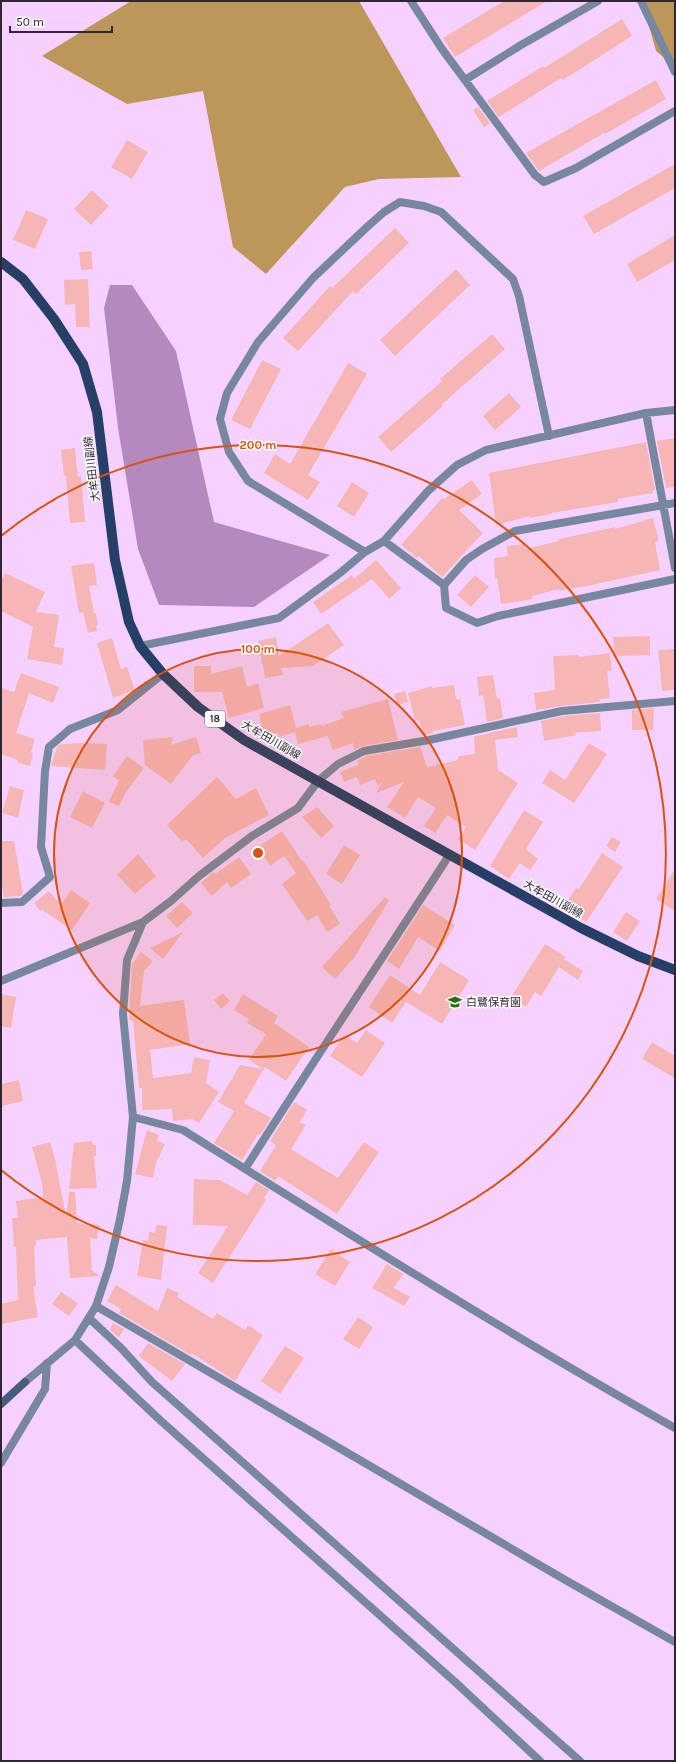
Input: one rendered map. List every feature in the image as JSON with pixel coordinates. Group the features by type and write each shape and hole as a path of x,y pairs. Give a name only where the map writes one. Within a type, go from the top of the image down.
{"main road":[{"name":"大牟田川副線","path":"1,262 23,279 54,319 83,364 97,412 115,560 129,622 140,646 163,674 198,707 244,740 581,928 638,956 675,970"}],"street":[{"path":"411,1 442,49 535,175 544,182 576,168 675,111"},
{"path":"465,80 521,45 598,1"},
{"path":"641,1 675,72"},
{"path":"365,552 248,481 230,452 220,419 227,393 258,342 313,278 367,227 400,202 424,206 441,212 513,279 519,296 549,436"},
{"path":"140,646 279,618 340,573 365,552 384,541 428,491 457,465 486,450 646,413 675,410"},
{"path":"646,413 663,505 674,552 675,568"},
{"path":"675,503 515,531 482,549 466,560 444,585 446,608 477,623 498,616 675,579"},
{"path":"384,541 444,585"},
{"path":"1,903 22,902 50,877 41,847 45,771 49,747 70,729 118,710 163,674"},
{"path":"1,981 143,922 171,902 199,876 252,836 298,808 318,781 338,764 364,751 429,740 562,711 675,701"},
{"path":"245,1169 298,1085 355,1001 450,854"},
{"path":"1,1404 75,1340 96,1306 109,1267 127,1181 133,1117 123,1014 127,960 143,922"},
{"path":"133,1117 183,1130 450,1297 675,1428"},
{"path":"96,1306 567,1581 675,1642"},
{"path":"89,1318 121,1348 152,1382 580,1761"},
{"path":"75,1340 161,1421 454,1682 540,1761"},
{"path":"1,1463 45,1389 47,1363"}],"shaded area":[{"path":"131,1 359,1 461,177 379,179 345,187 266,274 233,247 203,91 127,104 42,56"},
{"path":"642,1 675,1 675,67 656,51"},
{"path":"110,285 132,285 176,351 214,522 330,555 254,607 159,605 138,549 118,428 104,308"}],"building":[{"path":"504,1 547,1 455,57 443,38"},
{"path":"622,19 632,36 563,80 561,78 499,117 487,101 543,66 544,68"},
{"path":"656,80 666,99 605,134 604,133 539,171 526,153"},
{"path":"478,107 490,123 484,127 473,110"},
{"path":"127,140 148,152 132,179 111,167"},
{"path":"675,164 675,188 594,234 583,216"},
{"path":"92,190 109,206 91,225 74,209"},
{"path":"26,210 48,219 35,249 13,240"},
{"path":"395,228 409,243 356,294 353,291 298,351 283,338 330,286 332,288"},
{"path":"675,235 675,260 637,282 627,264"},
{"path":"91,251 93,269 81,270 79,252"},
{"path":"456,269 470,285 395,356 380,340"},
{"path":"88,279 90,327 76,327 75,304 65,305 64,280"},
{"path":"492,334 505,349 441,405 443,406 391,452 378,437 442,381 440,379"},
{"path":"262,360 281,369 250,429 231,420"},
{"path":"348,363 367,374 308,475 320,482 308,500 264,473 275,454 290,464"},
{"path":"509,393 521,407 495,430 483,416"},
{"path":"675,438 675,487 666,488 657,441"},
{"path":"646,442 655,490 653,490 653,493 618,499 618,502 529,518 529,516 496,525 489,473"},
{"path":"75,448 78,477 81,476 85,522 70,523 66,475 64,476 61,450"},
{"path":"472,480 482,494 459,510 483,533 442,577 419,556 417,558 401,545 442,498 444,499"},
{"path":"352,482 369,493 354,517 337,506"},
{"path":"653,518 659,541 655,542 660,570 587,586 559,591 559,589 532,596 533,599 501,604 497,577 495,580 494,558 508,556 507,546 524,544 525,549 559,541 559,539 615,527 615,529"},
{"path":"376,560 401,588 389,599 372,579 321,614 313,602 352,575 354,579"},
{"path":"94,563 97,585 89,586 98,625 96,626 97,631 88,633 83,612 79,613 71,566"},
{"path":"5,573 45,592 36,612 59,615 54,647 64,648 62,665 27,659 33,627 1,611 1,582"},
{"path":"475,575 489,587 471,607 457,595"},
{"path":"328,623 344,645 313,666 281,668 283,675 265,678 258,641 276,637 279,656"},
{"path":"650,636 650,655 614,656 613,637"},
{"path":"112,638 121,669 127,667 135,690 113,698 97,643"},
{"path":"675,649 675,690 662,691 658,650"},
{"path":"610,653 612,671 607,671 610,698 599,699 600,702 536,710 534,693 555,690 553,656 579,655 579,657"},
{"path":"194,666 211,666 211,674 242,666 247,687 258,683 264,708 229,718 222,692 194,692"},
{"path":"21,673 59,687 53,703 29,693 16,733 35,739 31,752 33,753 30,766 18,763 18,760 1,754 1,688 14,692"},
{"path":"493,675 497,699 500,698 503,718 487,722 483,695 479,696 477,677"},
{"path":"454,685 456,699 460,699 465,725 433,731 433,733 422,736 419,720 415,721 408,693 432,686 432,688"},
{"path":"405,691 408,702 397,705 394,694"},
{"path":"388,699 398,740 363,746 354,750 353,743 333,750 328,736 298,744 295,732 279,737 278,733 264,736 259,714 290,705 296,728 309,724 309,727 321,724 322,726 344,718 341,712"},
{"path":"654,708 653,730 632,730 632,710"},
{"path":"600,713 601,731 573,733 577,735 544,741 541,721 563,716"},
{"path":"517,727 518,737 495,740 498,770 518,783 475,850 458,839 466,827 447,815 435,833 424,826 436,808 418,797 405,818 387,807 404,782 376,793 382,782 378,786 375,779 360,785 357,777 344,782 340,772 358,765 357,761 366,756 420,747 427,767 458,760 458,756 475,754 474,736"},
{"path":"173,737 171,745 196,737 201,753 193,755 171,784 145,765 143,740"},
{"path":"589,743 607,754 574,803 542,783 550,770 565,780"},
{"path":"61,744 107,744 105,770 51,766 57,747"},
{"path":"127,756 144,768 126,792 119,806 109,802 119,780 113,776"},
{"path":"217,777 236,799 256,788 269,815 225,838 203,858 186,839 182,842 167,825"},
{"path":"10,786 24,790 18,818 2,813"},
{"path":"83,791 105,803 92,828 70,817"},
{"path":"317,807 334,826 321,838 302,817"},
{"path":"524,810 543,822 526,849 538,859 530,870 520,863 509,879 490,866"},
{"path":"282,831 302,861 303,860 331,905 329,905 340,924 327,932 317,915 307,921 282,884 296,873 284,856 270,866 258,847"},
{"path":"612,837 621,842 615,852 606,846"},
{"path":"1,841 14,841 23,894 21,896 4,897 1,878"},
{"path":"344,845 360,855 342,884 326,874"},
{"path":"602,853 623,867 586,922 564,907 576,888 579,889"},
{"path":"138,854 156,876 135,894 117,875"},
{"path":"239,857 251,874 231,888 227,882 212,896 201,883 213,872 215,874"},
{"path":"675,869 675,911 656,899"},
{"path":"71,890 90,903 72,930 42,910 40,911 34,903 49,891 61,905"},
{"path":"385,897 389,900 354,958 335,979 322,967"},
{"path":"182,902 193,913 177,928 166,916"},
{"path":"423,905 455,925 440,951 418,937 399,969 387,961"},
{"path":"626,912 640,921 627,941 613,932"},
{"path":"183,932 163,959 150,948"},
{"path":"545,944 566,957 564,959 583,971 578,980 559,967 541,996 535,992 526,1007 511,997"},
{"path":"141,952 153,961 144,971 140,1006 184,1000 190,1044 150,1050 153,1078 191,1073 194,1057 210,1060 206,1083 219,1092 199,1123 192,1119 173,1121 172,1109 142,1110 142,1088 139,1088 133,1021 129,1020 132,964"},
{"path":"440,962 469,980 442,1024 406,1002 392,1023 369,1007 390,975 420,995"},
{"path":"223,993 230,1001 221,1009 214,1000"},
{"path":"1,994 16,997 11,1028 1,1026"},
{"path":"243,994 278,1016 274,1023 309,1047 286,1081 265,1067 244,1103 271,1118 260,1135 258,1134 242,1160 214,1143 234,1111 218,1102 240,1065 263,1069 249,1060 266,1034 247,1023 249,1019 234,1010"},
{"path":"366,1030 385,1043 362,1077 330,1056 344,1035 357,1043"},
{"path":"652,1042 675,1056 675,1078 642,1059"},
{"path":"19,1080 23,1101 1,1106 1,1084"},
{"path":"294,1102 307,1110 300,1122 306,1125 291,1149 338,1178 364,1142 379,1152 337,1214 278,1176 275,1181 260,1171 276,1145 270,1141"},
{"path":"147,1130 159,1135 157,1141 165,1144 156,1163 153,1178 135,1174"},
{"path":"92,1141 93,1145 96,1145 96,1156 94,1156 97,1188 69,1189 74,1143"},
{"path":"50,1142 55,1159 66,1216 69,1192 75,1192 77,1223 99,1225 97,1239 90,1238 92,1269 90,1269 100,1276 70,1278 67,1237 36,1240 36,1246 34,1246 36,1286 33,1287 38,1317 2,1324 1,1304 18,1300 16,1247 14,1247 12,1218 18,1218 16,1201 43,1197 42,1183 32,1147"},
{"path":"194,1179 220,1180 247,1195 256,1182 269,1190 264,1198 266,1200 213,1283 198,1273 228,1226 193,1225"},
{"path":"156,1225 167,1226 161,1280 137,1276 143,1240 148,1241 149,1232 155,1233"},
{"path":"331,1249 350,1262 335,1286 315,1274"},
{"path":"387,1264 403,1274 394,1288 410,1297 404,1306 372,1288"},
{"path":"116,1285 158,1311 167,1288 179,1293 177,1297 213,1319 217,1313 245,1330 248,1325 263,1335 235,1381 193,1354 191,1355 119,1313 121,1309 107,1301"},
{"path":"61,1292 78,1303 69,1316 52,1304"},
{"path":"358,1317 373,1327 359,1349 343,1339"},
{"path":"113,1323 124,1329 119,1337 110,1330"},
{"path":"148,1343 185,1364 172,1381 139,1356"},
{"path":"285,1346 304,1358 280,1394 261,1381"}],"place":[{"name":"白鷺保育園","path":"455,1002"}]}
